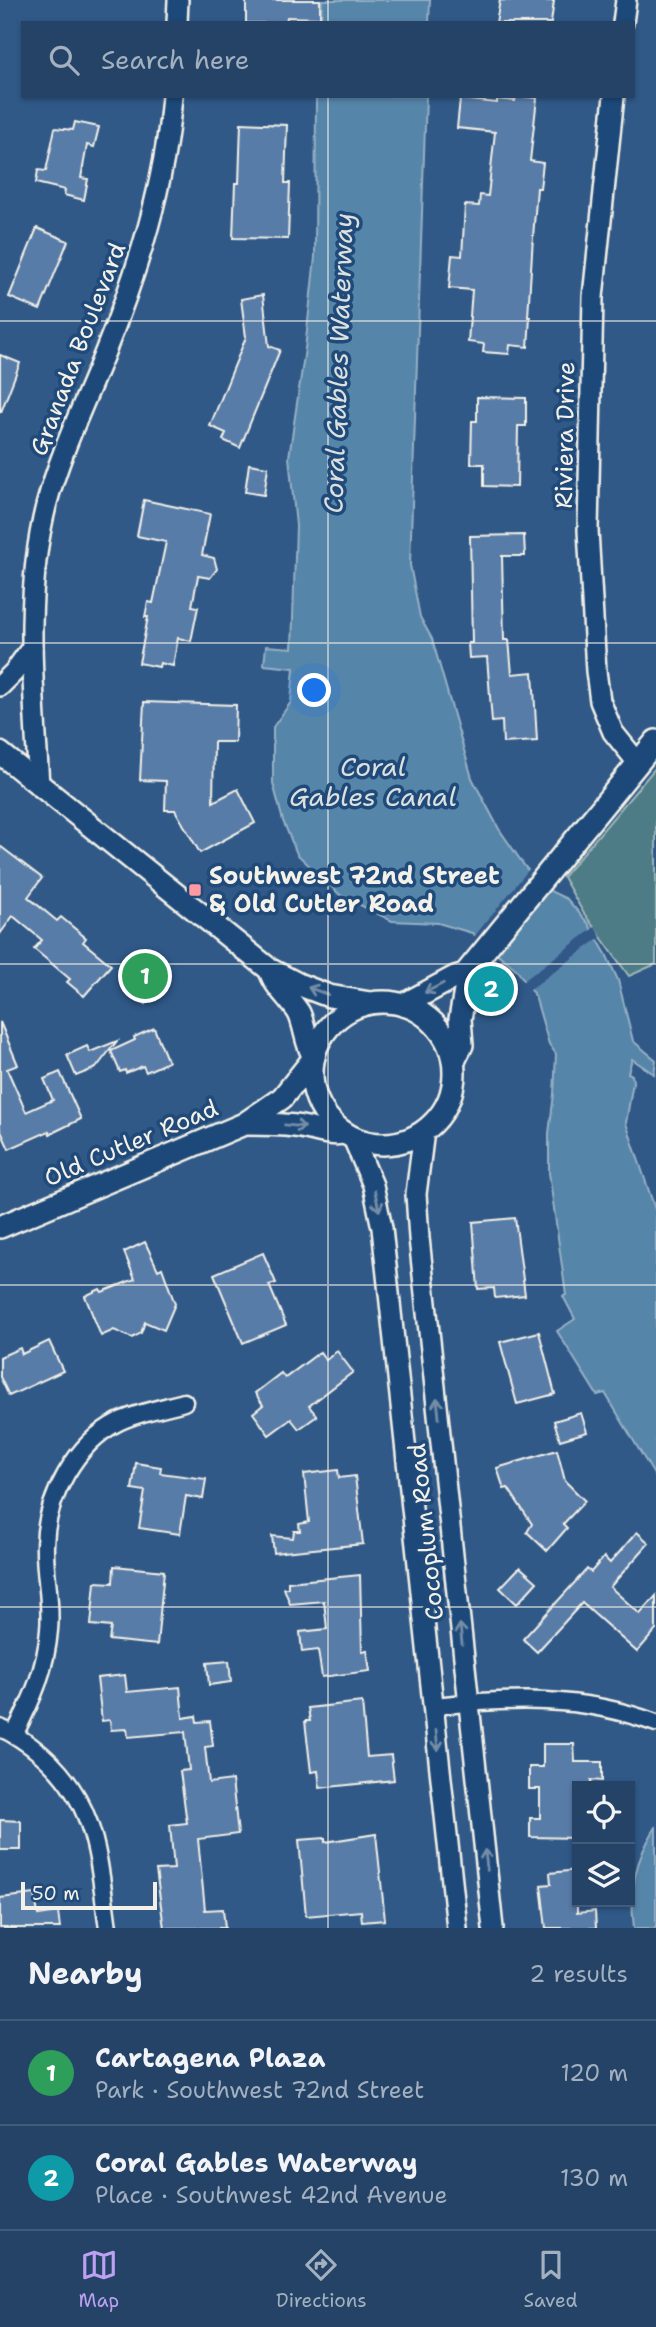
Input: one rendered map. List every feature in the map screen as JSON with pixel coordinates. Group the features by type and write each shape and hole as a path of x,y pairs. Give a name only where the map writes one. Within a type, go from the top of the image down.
{"main road":[{"path":"403,1005 454,977 465,974 656,741"},
{"path":"0,753 269,969 329,996 403,1005 414,1009 433,1022 442,1033 454,1061"},
{"path":"269,969 272,979 298,1011 307,1047 314,1058"},
{"path":"370,1003 349,1011 331,1024 318,1043 312,1076 317,1098 324,1112 349,1135 373,1143 402,1142 424,1131 447,1105 452,1091 454,1061 462,1045 460,1019 466,985 465,974"},
{"name":"Old Cutler Road","path":"0,1227 244,1124 282,1098 314,1058"},
{"name":"Old Cutler Road","path":"244,1124 293,1125 331,1135 349,1135"}],"street":[{"path":"177,21 178,0"},
{"path":"623,21 626,0"},
{"name":"Granada Boulevard","path":"39,786 33,578 47,503 123,306 149,227 164,155 172,98"},
{"name":"Riviera Drive","path":"614,98 593,297 587,530 600,701 614,732 638,763"},
{"path":"0,686 33,647"},
{"name":"Cocoplum Road","path":"424,1131 416,1203 493,1928"},
{"name":"Cocoplum Road","path":"349,1135 373,1185 382,1228 457,1928"},
{"path":"108,1928 93,1836 84,1806 75,1790 51,1762 7,1731 35,1694 47,1652 50,1614 44,1556 46,1530 63,1480 82,1451 109,1427 132,1417 184,1402"},
{"path":"434,1706 540,1700 612,1708 656,1723"}],"green space":[{"path":"656,767 656,964 629,976 583,912 563,877"}],"water":[{"path":"322,0 430,0 429,21 321,21"},
{"name":"Coral Gables Canal","path":"316,98 426,98 410,565 420,617 432,639 472,778 499,829 526,868 552,892 567,899 588,923 618,980 633,1041 656,1060 654,1074 632,1059 628,1073 632,1075 633,1082 626,1123 656,1212 656,1478 605,1393 597,1395 557,1331 575,1319 563,1296 566,1295 549,1173 549,1133 556,1054 549,1044 535,996 516,969 472,933 438,923 392,921 340,895 297,854 283,821 273,783 273,727 291,702 294,668 264,665 266,646 292,648 296,526 289,457 315,257"},
{"path":"656,1827 656,1928 634,1928 635,1875"}],"pier":[{"path":"530,868 552,888 496,956 473,938"},
{"path":"595,927 601,937 528,991 522,982"}],"building":[{"path":"246,0 320,0 320,18 287,17 286,21 246,21"},
{"path":"500,0 554,1 551,21 496,21"},
{"path":"516,98 537,98 530,161 543,163 540,188 537,188 533,237 528,347 510,345 509,354 483,352 484,344 468,342 472,290 449,288 452,255 462,256 465,205 479,206 480,195 488,196 495,132 457,128 460,99 497,103 497,99 515,101"},
{"path":"75,122 99,127 94,147 87,145 81,178 88,179 84,200 64,195 65,190 36,183 38,170 46,171 55,128 73,130"},
{"path":"241,123 287,125 285,183 290,183 288,239 233,238 235,183 239,183"},
{"path":"37,228 68,241 40,310 9,297"},
{"path":"263,295 269,346 280,350 240,448 223,440 226,433 210,426 246,337 241,299"},
{"path":"0,355 20,363 1,412 0,412"},
{"path":"477,397 526,398 526,426 518,426 517,487 484,486 484,464 471,464 472,421 477,421"},
{"path":"249,464 268,467 264,495 245,492"},
{"path":"144,500 210,514 202,555 214,558 217,569 210,578 198,576 192,606 198,607 191,641 178,638 173,666 160,663 159,667 139,663 148,617 145,617 148,602 153,603 166,542 137,536"},
{"path":"524,535 525,556 502,556 504,640 509,640 512,674 533,672 537,741 503,743 502,721 492,722 487,657 469,658 468,643 472,643 470,536"},
{"path":"144,702 236,705 235,742 214,742 213,802 238,789 255,823 200,853 175,810 165,810 166,781 140,780"},
{"path":"0,846 42,878 28,897 57,921 61,917 86,938 83,942 111,965 84,996 67,982 70,979 34,949 42,940 13,916 0,934"},
{"path":"152,966 164,975 161,979 164,981 146,1004 132,992"},
{"path":"0,1022 18,1065 7,1069 26,1112 53,1100 44,1079 60,1072 81,1119 9,1149 0,1129"},
{"path":"154,1028 168,1062 146,1072 143,1066 126,1073 125,1070 120,1072 111,1051"},
{"path":"117,1041 96,1068 76,1076 67,1055 87,1046 90,1052"},
{"path":"515,1218 525,1295 495,1298 494,1288 478,1289 473,1222"},
{"path":"145,1242 158,1270 162,1268 175,1304 164,1330 145,1322 141,1333 132,1338 114,1330 101,1336 85,1296 135,1279 124,1252"},
{"path":"263,1253 276,1283 269,1285 286,1325 243,1343 214,1274"},
{"path":"539,1332 555,1394 517,1404 500,1342"},
{"path":"49,1341 63,1371 9,1396 0,1377 0,1357 20,1348 22,1354"},
{"path":"337,1351 353,1372 309,1406 317,1416 299,1429 291,1419 269,1435 253,1413 263,1405 255,1393 281,1373 285,1378 320,1352 326,1360"},
{"path":"581,1413 587,1432 560,1440 554,1421"},
{"path":"557,1450 565,1481 585,1501 563,1524 567,1528 547,1551 527,1532 532,1524 508,1488 504,1489 497,1468"},
{"path":"136,1463 161,1467 160,1473 206,1479 203,1499 186,1496 180,1534 139,1528 145,1491 132,1489"},
{"path":"338,1470 339,1478 355,1476 363,1544 274,1553 272,1536 293,1538 294,1531 300,1531 299,1524 309,1522 304,1474"},
{"path":"637,1532 649,1543 610,1587 640,1614 656,1596 656,1630 637,1652 582,1603 537,1652 523,1639 587,1569 591,1572 604,1557 610,1563"},
{"path":"114,1566 164,1571 157,1645 109,1640 111,1627 91,1625 95,1582 113,1583"},
{"path":"520,1567 537,1582 517,1604 500,1588"},
{"path":"360,1575 362,1651 367,1650 370,1671 322,1677 318,1650 302,1652 300,1632 327,1629 324,1601 290,1604 284,1588 288,1588 288,1582"},
{"path":"229,1661 231,1682 209,1685 207,1663"},
{"path":"125,1675 127,1692 180,1687 183,1718 196,1716 197,1722 210,1721 213,1746 205,1747 209,1783 232,1780 238,1834 198,1839 205,1910 223,1909 225,1928 164,1928 156,1870 174,1869 170,1825 187,1823 180,1771 189,1770 185,1732 128,1737 127,1729 111,1730 110,1720 102,1721 97,1678"},
{"path":"362,1702 367,1757 391,1755 394,1780 320,1788 318,1771 311,1772 305,1721 310,1721 308,1708"},
{"path":"543,1744 574,1744 575,1762 602,1762 602,1781 572,1781 572,1838 530,1837 530,1818 540,1818 540,1789 529,1789 529,1767 543,1767"},
{"path":"0,1820 21,1821 21,1850 0,1850"},
{"path":"376,1834 385,1920 362,1922 361,1911 306,1916 299,1840 325,1838 325,1842"},
{"path":"572,1871 572,1907 577,1907 577,1913 595,1911 596,1928 546,1928 541,1885 551,1884 550,1873"},
{"path":"35,1894 38,1915 58,1912 60,1928 0,1928 0,1898"}],"place":[{"name":"Southwest 72nd Street & Old Cutler Road","path":"195,890"},
{"name":"Cartagena Plaza","path":"145,976"},
{"name":"Coral Gables Waterway","path":"491,989"}]}
